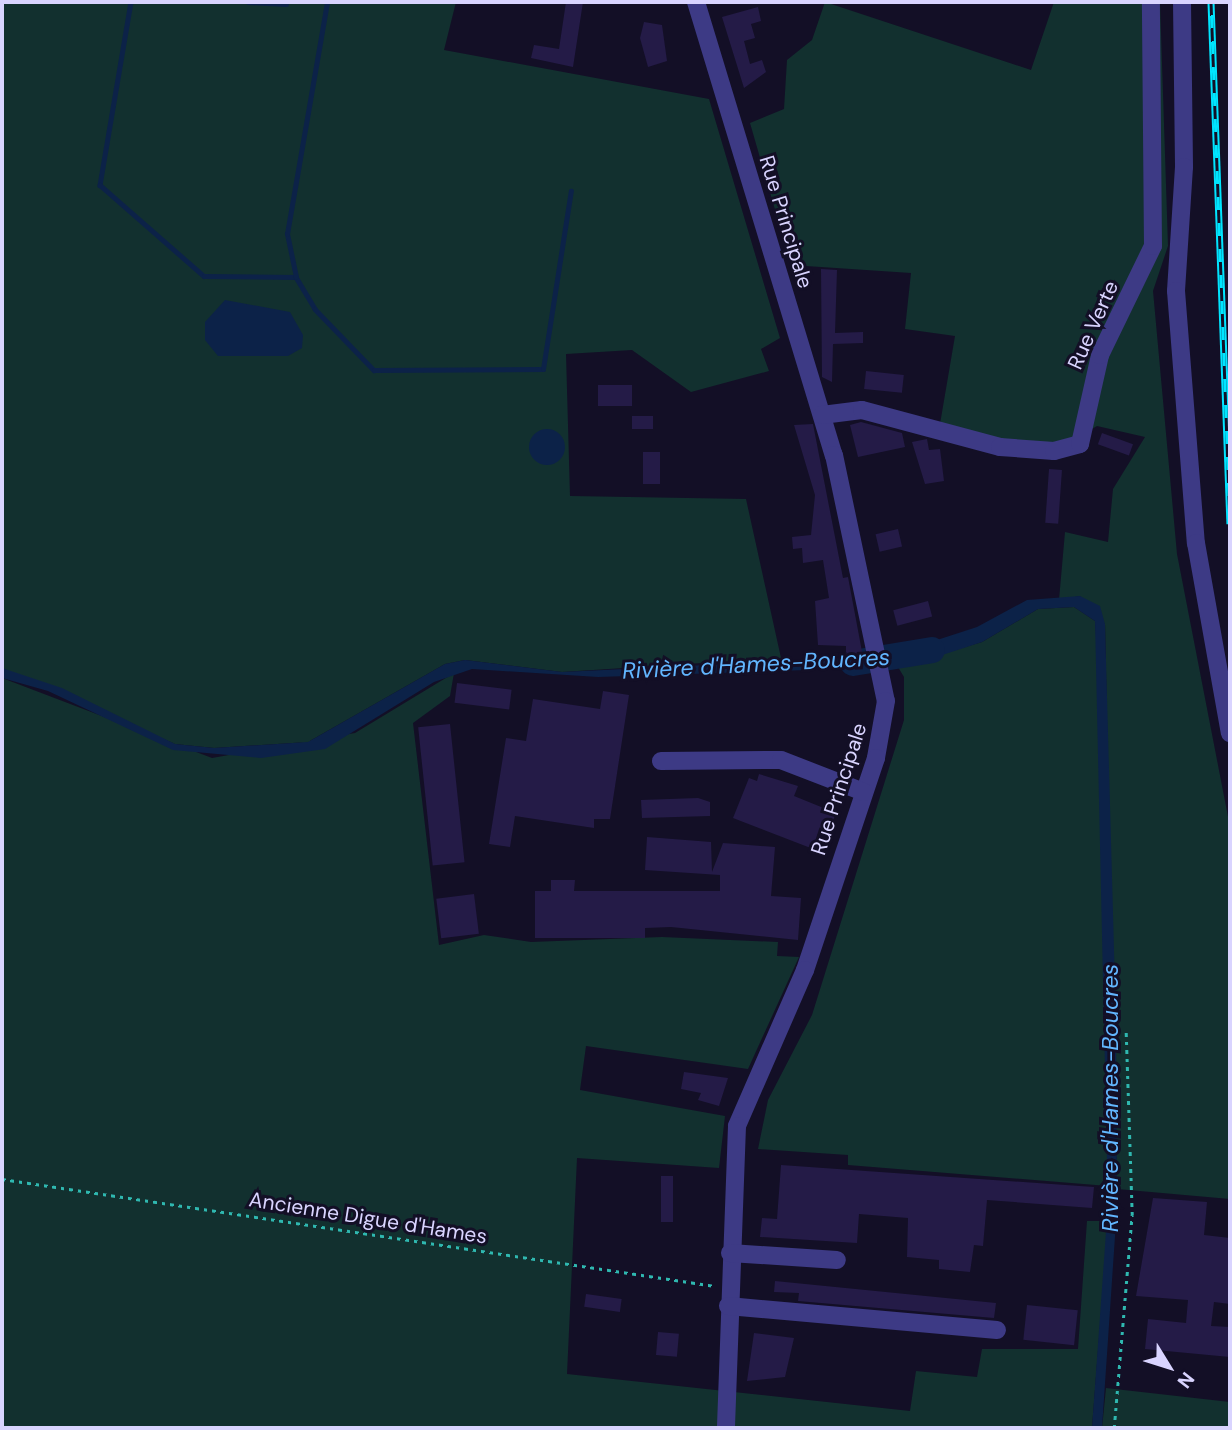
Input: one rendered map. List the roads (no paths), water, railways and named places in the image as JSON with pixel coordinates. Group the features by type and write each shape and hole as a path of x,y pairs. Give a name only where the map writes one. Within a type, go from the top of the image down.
{"street":[{"name":"Rue Principale","path":"696,2 822,415 885,679 885,723 864,792 796,992 740,1111 728,1297 726,1428"},
{"name":"Rue Verte","path":"822,415 862,410 1000,447 1054,451 1080,444 1098,362 1153,246 1151,2"},
{"path":"1182,2 1184,167 1176,291 1186,442 1208,625 1230,733"},
{"path":"661,761 780,760 864,792"},
{"path":"730,1254 837,1260"},
{"path":"728,1297 997,1330"}],"water":[{"path":"225,300 290,312 303,335 302,348 288,356 218,356 205,340 205,322"},
{"path":"547,429 560,434 565,447 560,460 547,465 534,460 529,447 534,434"},
{"path":"1080,596 1100,606 1105,624 1116,1022 1117,1207 1102,1428 1092,1428 1108,1204 1095,621 1074,607 1038,609 982,642 927,660 898,667 897,653 977,627 1027,600"},
{"path":"870,657 870,665 807,670 598,677 472,669 434,682 325,749 261,758 173,750 48,691 2,678 2,668 62,688 175,744 214,748 308,742 445,664 465,660 562,672"}],"waterway":[{"path":"131,2 100,185 204,276 296,277 315,309 374,370 543,369 571,191"},
{"path":"248,2 286,4"},
{"path":"296,277 287,234 327,2"},
{"name":"Rivière d'Hames-Boucres","path":"853,663 932,650"}],"railway":[{"path":"1211,2 1230,524"}]}
